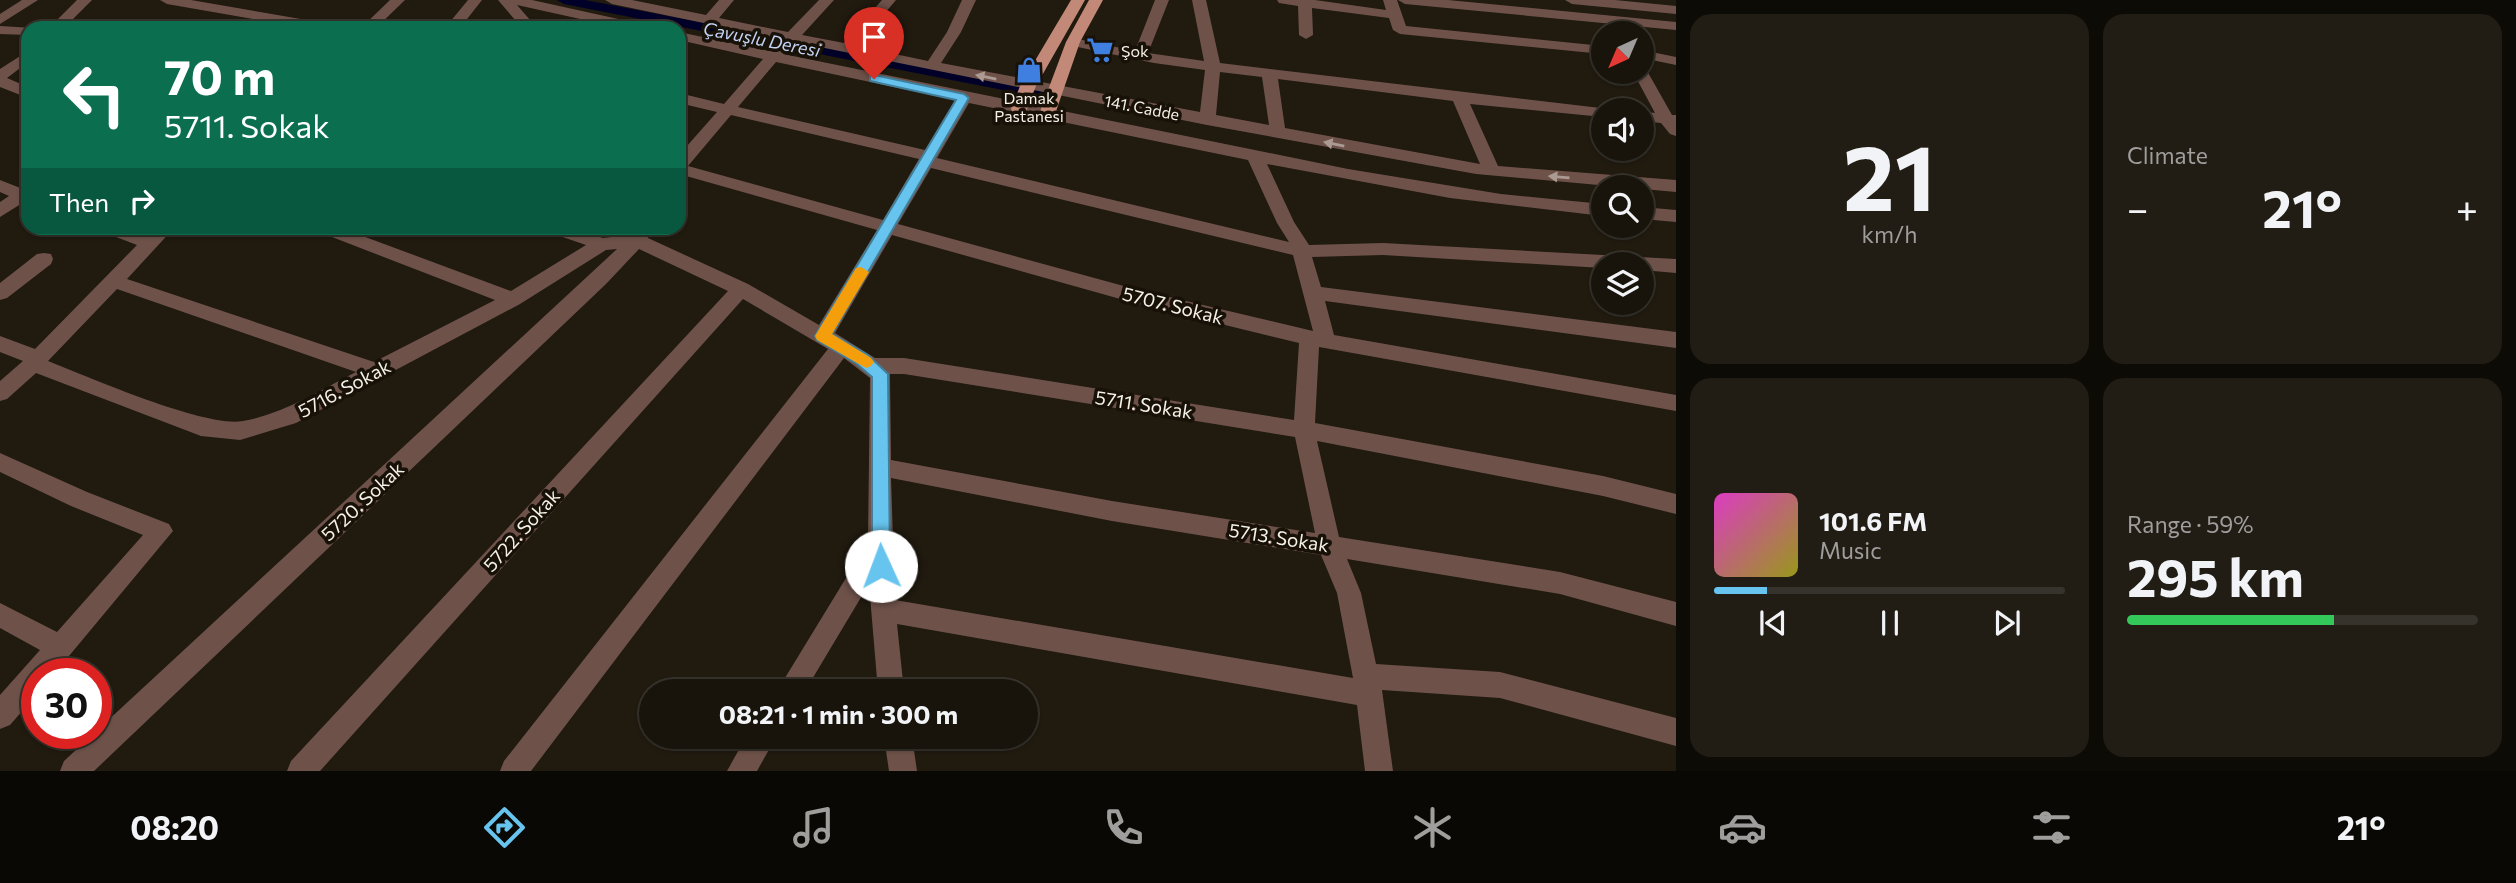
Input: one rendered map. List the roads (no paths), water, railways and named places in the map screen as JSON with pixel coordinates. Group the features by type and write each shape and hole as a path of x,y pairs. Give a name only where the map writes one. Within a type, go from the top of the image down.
{"main road":[{"path":"1024,95 1078,0"},
{"path":"1048,111 1073,42 1096,0"}],"street":[{"path":"0,20 31,0"},
{"path":"63,21 85,0"},
{"path":"167,0 289,21"},
{"path":"376,21 398,0"},
{"path":"458,21 475,0"},
{"path":"505,0 524,21"},
{"path":"513,0 609,21"},
{"path":"709,20 727,0"},
{"path":"686,159 772,56 827,0"},
{"path":"847,49 890,0"},
{"path":"932,66 954,32 970,0"},
{"path":"1140,56 1162,0"},
{"path":"1199,0 1213,66 1207,120"},
{"path":"1284,0 1392,7 1400,30 1591,49"},
{"path":"1405,0 1676,26"},
{"path":"1572,0 1676,10"},
{"name":"141. Cadde","path":"621,1 932,66 1024,95 1048,111 1255,156 1495,198 1591,209"},
{"path":"1305,1 1306,34"},
{"path":"0,30 21,31"},
{"name":"141. Cadde","path":"686,38 964,98 1024,95 1054,90 1492,171 1676,186"},
{"path":"1073,42 1140,56 1213,66 1591,111"},
{"path":"1654,56 1674,60"},
{"path":"21,61 0,78 21,89"},
{"path":"1269,73 1278,133"},
{"path":"1649,84 1673,123"},
{"path":"1459,97 1492,171"},
{"path":"514,771 832,342 888,226 964,98"},
{"path":"686,99 1302,251 1383,249 1676,266"},
{"path":"1654,119 1673,123"},
{"path":"1255,156 1302,251 1314,293 1317,340 1304,430 1328,545 1349,593 1367,685 1379,771"},
{"name":"5707. Sokak","path":"686,169 1131,295 1317,340 1676,403"},
{"path":"0,186 21,194"},
{"path":"0,211 21,198"},
{"path":"1654,214 1676,216"},
{"path":"128,235 150,243"},
{"path":"0,393 36,361 158,235"},
{"path":"344,235 513,299"},
{"path":"575,235 602,244"},
{"name":"5716. Sokak","path":"0,344 36,361 201,426 240,431 288,417 513,299 602,244 637,235"},
{"name":"5720. Sokak","path":"112,722 640,235"},
{"path":"643,235 832,342 880,374 880,544 890,679"},
{"path":"0,293 44,259"},
{"path":"113,281 376,371"},
{"name":"5722. Sokak","path":"301,771 741,289"},
{"path":"1314,293 1676,340"},
{"name":"5711. Sokak","path":"870,366 904,366 1304,430 1603,486 1676,505"},
{"path":"0,462 79,499 161,531 52,658"},
{"name":"5713. Sokak","path":"880,467 1112,511 1560,583 1676,614"},
{"path":"797,679 880,544"},
{"path":"883,610 1367,685 1500,685 1676,732"},
{"path":"0,615 61,648"},
{"path":"0,715 21,693"},
{"name":"5720. Sokak","path":"74,771 90,749"},
{"path":"749,768 757,749"},
{"path":"900,749 903,771"}],"waterway":[{"name":"Çavuşlu Deresi","path":"564,0 672,21"},
{"name":"Çavuşlu Deresi","path":"686,24 1043,93"}],"place":[{"name":"Şok","path":"1100,50"},
{"name":"Damak Pastanesi","path":"1029,70"}]}
